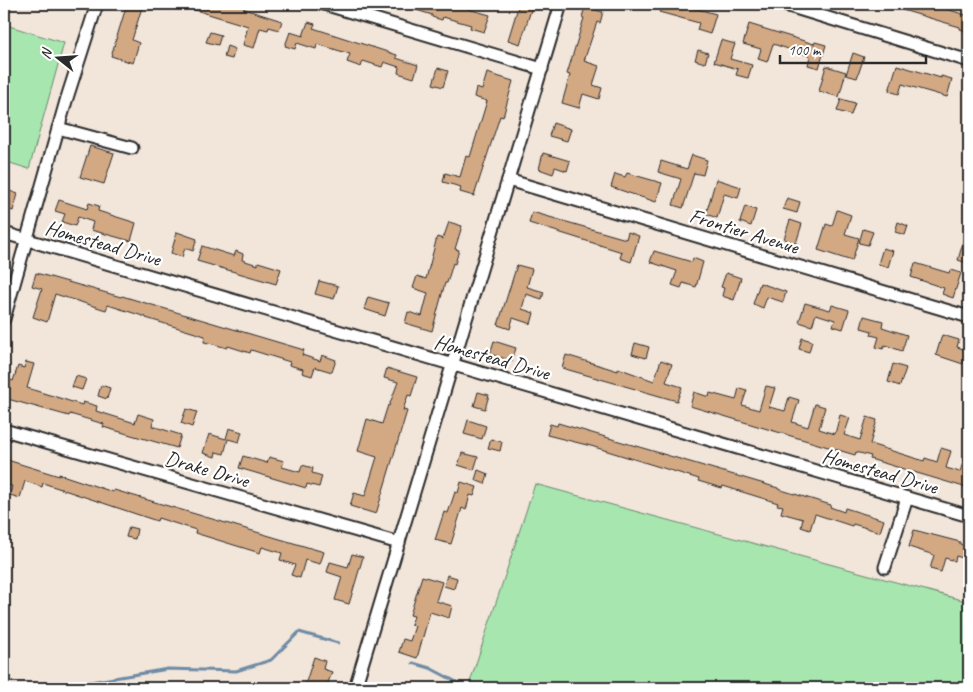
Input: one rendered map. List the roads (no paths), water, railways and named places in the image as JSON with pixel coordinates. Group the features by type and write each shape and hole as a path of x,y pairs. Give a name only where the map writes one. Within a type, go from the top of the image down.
{"street":[{"path":"4,319 58,128 97,4"},
{"path":"324,4 542,69"},
{"path":"355,688 561,4"},
{"path":"782,4 969,61"},
{"path":"58,128 132,148"},
{"name":"Frontier Avenue","path":"508,180 969,317"},
{"name":"Homestead Drive","path":"4,233 969,516"},
{"name":"Drake Drive","path":"4,430 399,544"},
{"path":"885,567 907,498"}],"waterway":[{"path":"58,688 168,669 236,671 271,660 299,632 338,643"},
{"path":"413,663 430,668 468,688"}]}
